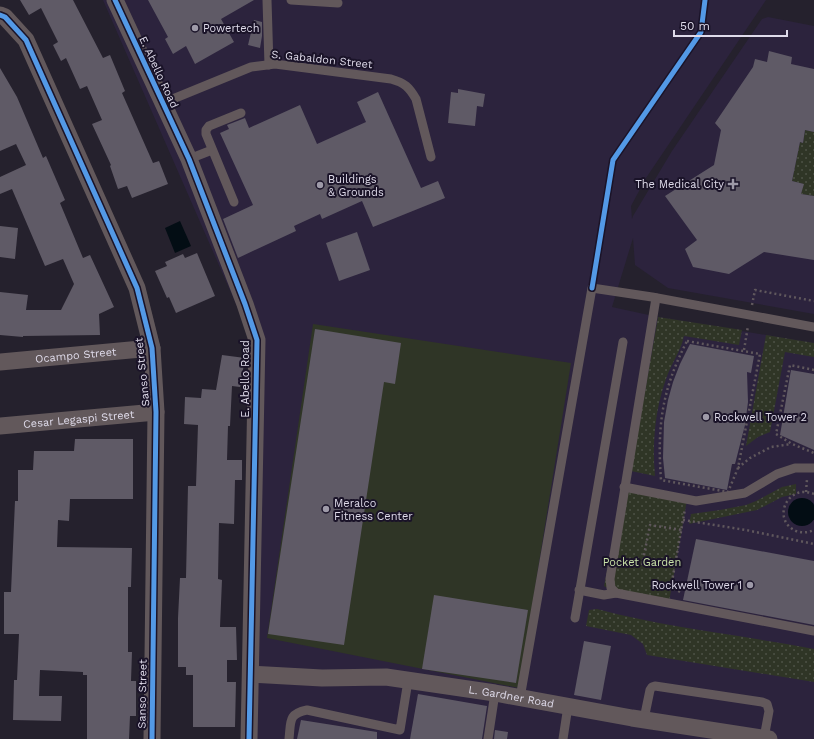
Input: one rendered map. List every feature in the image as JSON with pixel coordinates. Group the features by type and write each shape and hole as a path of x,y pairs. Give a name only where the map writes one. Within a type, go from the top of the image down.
{"street":[{"name":"E. Abello Road","path":"115,0 189,160 256,334 257,347 249,739"},
{"name":"Sanso Street","path":"0,15 5,17 26,40 138,288 152,348 156,412 152,739"},
{"name":"Ocampo Street","path":"0,362 152,348"},
{"name":"Cesar Legaspi Street","path":"0,426 156,412"},
{"name":"L. Gardner Road","path":"251,674 322,678 386,677 495,693 644,719 680,732 767,739"}],"lane":[{"path":"267,0 268,65"},
{"path":"291,0 338,3"},
{"name":"S. Gabaldon Street","path":"163,103 235,72 251,67 275,64 392,79 403,82 411,90 416,99 431,157"},
{"path":"234,202 212,150 206,130 209,126 241,113"},
{"path":"189,160 212,150"},
{"path":"520,698 592,288 656,298 814,327"},
{"path":"616,592 611,588 610,579 656,298"},
{"path":"575,618 622,342"},
{"path":"624,487 696,501 744,493 777,474 795,468 814,468"},
{"path":"579,590 604,595 616,592 814,631"},
{"path":"289,739 291,719 297,712 307,710 399,735 408,680"},
{"path":"644,719 650,690 655,686 755,701 767,704 769,711 767,739"},
{"path":"488,739 495,693"},
{"path":"563,739 568,706"}],"path":[{"path":"744,350 755,290 814,301"},
{"path":"687,341 760,354 738,468 728,492 661,480 660,420 672,374 687,341"},
{"path":"814,370 790,365 776,434 792,444 814,453"},
{"path":"738,468 750,458 771,447 792,444"},
{"path":"814,494 799,492 793,494 788,499 784,512 788,524 792,529 805,533 814,530"},
{"path":"683,594 671,587 683,520 746,530 814,544"},
{"path":"642,565 650,525 682,530"}],"shaded area":[{"path":"103,0 766,0 646,178 631,206 632,219 672,151 762,19 768,17 814,26 814,314 668,288 635,265 633,238 612,307 658,317 814,343 814,739 245,739 253,343"},
{"path":"180,221 191,246 175,253 165,228"},
{"path":"802,498 812,502 816,512 812,522 802,526 792,522 788,512 792,502"}],"green space":[{"path":"805,130 814,132 814,196 801,194 803,184 792,181 800,142 803,143"},
{"path":"658,317 742,330 739,345 684,336 681,347 670,368 659,403 654,439 655,476 631,471"},
{"path":"313,324 571,363 519,688 267,638"},
{"path":"766,335 814,343 814,357 785,352 770,432 758,437 746,446"},
{"path":"796,484 796,494 782,497 757,510 689,524 691,514 746,505 782,487"},
{"name":"Pocket Garden","path":"624,487 687,500 669,602 616,593 604,586"},
{"path":"597,609 624,616 678,626 814,649 814,682 647,655 643,644 631,635 586,626 589,610"}],"building":[{"path":"20,0 73,0 103,58 110,55 125,91 122,93 153,163 159,161 168,184 132,198 127,186 118,189 110,166 111,165 92,124 102,120 87,86 80,89 66,58 61,61 53,45 58,42 41,8 29,15"},
{"name":"Powertech","path":"148,0 254,0 221,19 234,42 195,64 186,46 173,54 165,39 168,37"},
{"path":"254,20 262,22 260,48 248,45"},
{"path":"769,51 792,57 791,64 814,69 814,132 805,130 803,143 800,142 792,181 804,184 801,194 814,196 814,260 764,252 729,274 693,267 685,249 697,240 665,196 714,165 721,130 715,123 753,67 755,59 767,62"},
{"path":"0,68 17,97 43,158 46,156 65,200 60,203 83,258 90,255 114,307 99,314 100,335 23,337 0,335 0,292 28,295 26,310 61,310 74,284 63,259 45,266 12,189 0,194 0,177 26,165 16,144 0,151"},
{"path":"458,89 485,94 483,107 477,106 475,126 448,123 451,92 458,93"},
{"name":"Buildings & Grounds","path":"378,92 421,188 438,181 445,198 373,227 362,201 322,219 320,214 294,226 296,231 238,258 223,219 253,205 220,133 229,129 227,125 245,118 249,128 300,105 317,144 366,122 357,102"},
{"path":"0,226 18,228 15,259 0,257"},
{"path":"357,232 370,270 339,281 326,243"},
{"path":"197,253 215,296 176,313 169,297 167,298 155,271 167,266 165,262 183,254 185,258"},
{"name":"Meralco Fitness Center","path":"315,329 401,343 395,384 384,382 344,645 268,634"},
{"name":"Rockwell Tower 2","path":"690,344 754,356 751,373 747,372 748,402 745,425 735,464 732,464 727,490 665,478 663,458 664,422 668,400 680,364"},
{"path":"222,355 245,358 240,387 232,386 230,426 228,426 227,460 242,460 242,480 235,480 234,524 219,523 218,579 222,580 220,627 236,627 237,660 227,660 227,682 236,682 235,727 193,727 193,675 186,675 186,667 178,667 180,578 186,578 188,486 196,486 198,425 184,424 185,397 201,398 202,389 216,390"},
{"path":"791,370 814,374 814,450 780,435"},
{"path":"75,439 133,439 133,499 70,499 69,521 58,520 57,547 132,548 131,587 128,587 128,652 132,652 131,681 136,681 136,716 130,716 129,739 87,739 87,675 83,675 83,672 40,670 39,696 62,696 61,721 13,720 14,680 17,680 19,634 4,634 4,592 11,592 15,501 18,501 18,470 33,470 34,451 74,451"},
{"name":"Rockwell Tower 1","path":"696,539 814,561 814,625 683,600"},
{"path":"434,595 528,610 516,683 422,669"},
{"path":"584,641 611,646 601,700 574,695"},
{"path":"418,694 487,706 482,739 410,739"},
{"path":"301,720 377,732 377,739 297,739"},
{"path":"495,730 508,732 507,739 494,739"}],"cycle path":[{"path":"115,0 189,159 245,304 257,340 249,739"},
{"path":"592,288 613,160 701,32 705,0"},
{"path":"0,15 5,17 26,40 137,288 152,348 156,412 152,739"}],"place":[{"name":"Powertech","path":"195,28"},
{"name":"The Medical City","path":"733,184"},
{"name":"Buildings & Grounds","path":"320,185"},
{"name":"Rockwell Tower 2","path":"706,417"},
{"name":"Meralco Fitness Center","path":"326,509"},
{"name":"Rockwell Tower 1","path":"750,585"}]}
